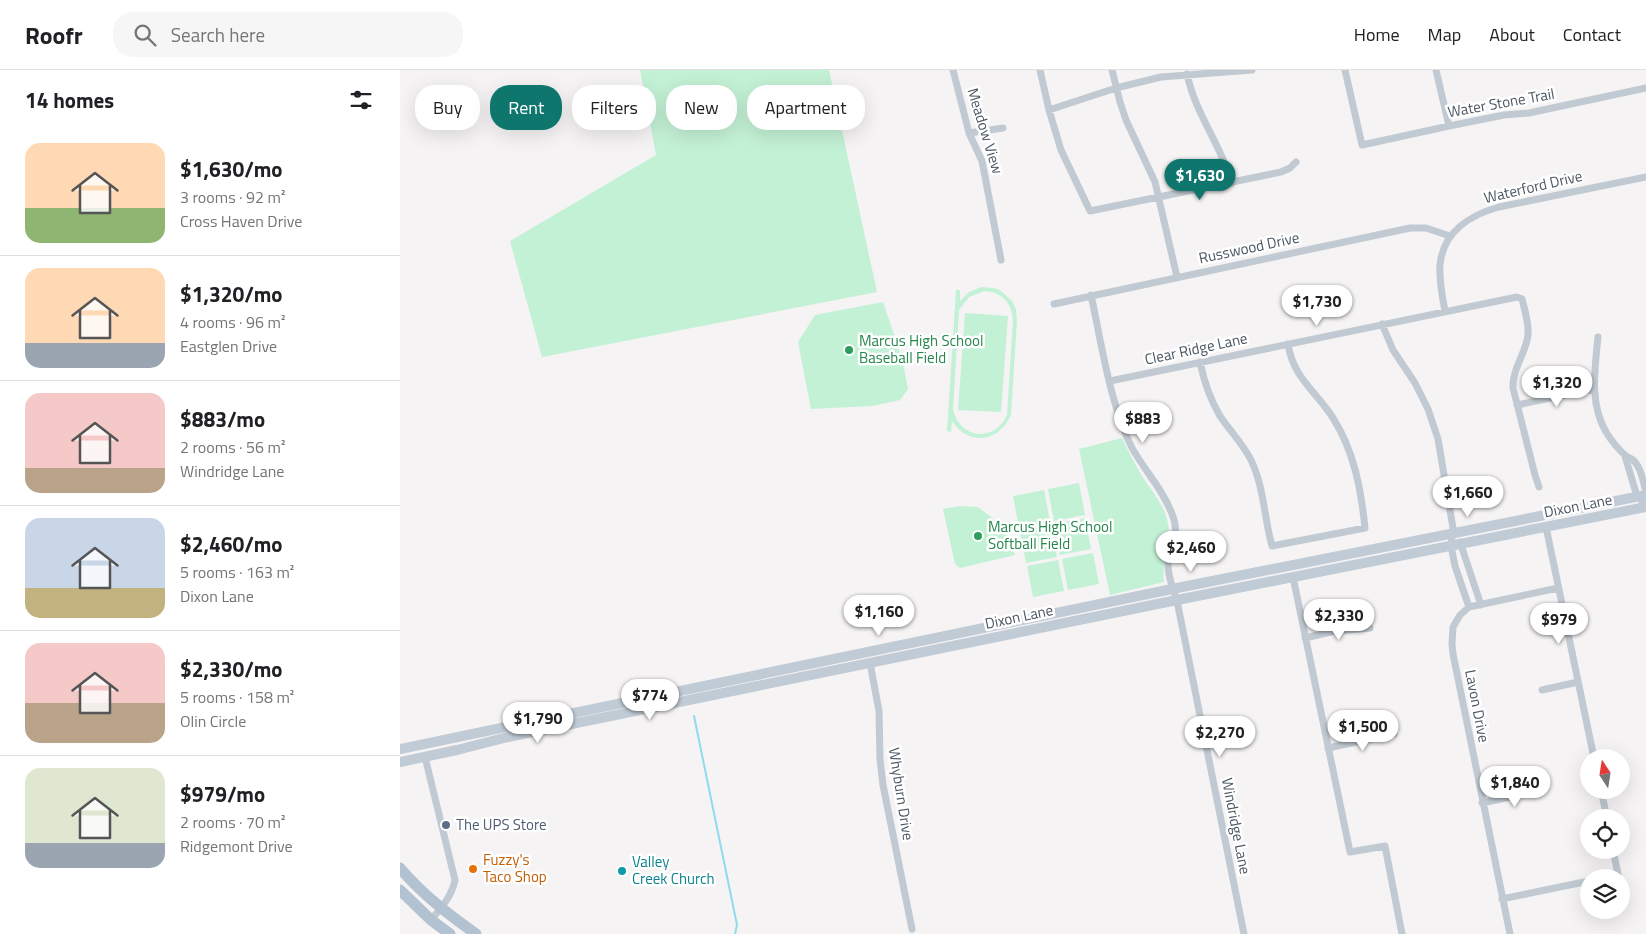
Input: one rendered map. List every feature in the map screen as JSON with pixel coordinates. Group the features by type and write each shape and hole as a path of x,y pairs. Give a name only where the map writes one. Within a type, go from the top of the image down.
{"main road":[{"name":"Dixon Lane","path":"400,762 759,680 1172,589 1643,495"},
{"name":"Dixon Lane","path":"400,749 558,716 759,680 870,663 1646,507"},
{"path":"558,716 562,726"},
{"path":"422,744 425,757"},
{"path":"400,868 441,909 476,934"},
{"path":"400,890 430,920 450,934"}],"street":[{"name":"Meadow View","path":"953,70 969,133 982,161 1001,260"},
{"path":"1040,70 1048,110 1061,150 1090,211 1281,172 1290,168 1296,162"},
{"path":"1112,70 1130,129 1150,170 1160,198 1177,277"},
{"path":"1048,110 1116,88 1161,77 1252,70"},
{"name":"Water Stone Trail","path":"1345,70 1362,146 1448,126 1504,115 1529,113 1646,88"},
{"path":"1436,70 1448,126"},
{"path":"1187,74 1193,95 1225,161 1232,183"},
{"path":"969,133 1003,128"},
{"name":"Waterford Drive","path":"1445,311 1440,284 1440,265 1443,251 1450,236 1458,226 1484,211 1646,177"},
{"name":"Russwood Drive","path":"1054,304 1410,228 1426,228 1450,236"},
{"name":"Windridge Lane","path":"1091,295 1114,400 1132,447 1159,488 1173,515 1175,525 1174,543 1168,561 1172,589 1177,600 1244,934"},
{"name":"Clear Ridge Lane","path":"1110,381 1514,297 1522,300 1528,323 1528,335 1512,378 1517,405"},
{"path":"1382,324 1393,350 1415,382 1433,424 1442,458 1454,534 1451,546 1455,566 1469,607 1558,588"},
{"path":"1598,337 1594,389 1600,417 1606,432 1625,456 1643,495 1646,507"},
{"path":"1200,362 1213,404 1242,446 1257,475 1272,546 1365,528 1358,479 1348,448 1333,418 1294,368 1288,344"},
{"path":"1539,487 1517,405 1594,389"},
{"path":"1625,456 1634,460 1642,474 1643,495"},
{"path":"1546,527 1592,749"},
{"path":"1454,534 1462,544 1466,564 1481,605"},
{"path":"1293,577 1350,852 1385,846 1402,934"},
{"name":"Lavon Drive","path":"1469,607 1460,615 1453,627 1452,644 1482,803 1510,934"},
{"path":"1305,638 1335,631 1370,628"},
{"name":"Whyburn Drive","path":"870,663 879,711 880,759 883,785 912,929"},
{"path":"1542,690 1578,682"},
{"path":"1328,748 1394,734"},
{"path":"425,757 455,880 453,890 441,909 430,920"},
{"path":"1482,803 1543,790"},
{"path":"1502,899 1580,883"}],"green space":[{"path":"640,70 829,70 832,85 747,85 747,130 842,130 877,292 542,357 510,241 656,155 651,130 656,130 656,85 643,85"},
{"path":"981,287 1000,290 1012,301 1016,309 1017,321 1011,415 999,431 992,436 983,438 967,435 952,421 951,432 947,431 956,290 960,290 960,301 969,292","holes":["984,291 1001,296 1005,300 1011,308 1013,320 1007,415 994,430 978,434 962,427 953,409 959,310 969,297"]},
{"name":"Marcus High School Baseball Field","path":"883,302 902,358 908,389 900,400 872,406 811,409 798,342 815,315"},
{"path":"965,313 1008,316 1001,412 958,410"},
{"path":"1122,438 1142,476 1164,511 1168,524 1169,539 1163,575 1164,582 1110,595 1079,449"},
{"path":"1079,483 1085,515 1054,521 1048,489"},
{"path":"1044,490 1050,522 1019,528 1013,496"},
{"name":"Marcus High School Softball Field","path":"960,506 978,507 1005,528 1015,555 960,568 955,564 943,509"},
{"path":"1085,518 1091,549 1060,555 1054,524"},
{"path":"1051,525 1057,557 1026,563 1020,531"},
{"path":"1093,553 1099,584 1068,590 1062,559"},
{"path":"1058,560 1064,591 1033,597 1027,566"}],"waterway":[{"path":"694,716 737,925 735,934"}],"place":[{"name":"Marcus High School Baseball Field","path":"849,350"},
{"name":"Marcus High School Softball Field","path":"978,536"},
{"name":"The UPS Store","path":"446,825"},
{"name":"Fuzzy's Taco Shop","path":"473,869"},
{"name":"Valley Creek Church","path":"622,871"}]}
